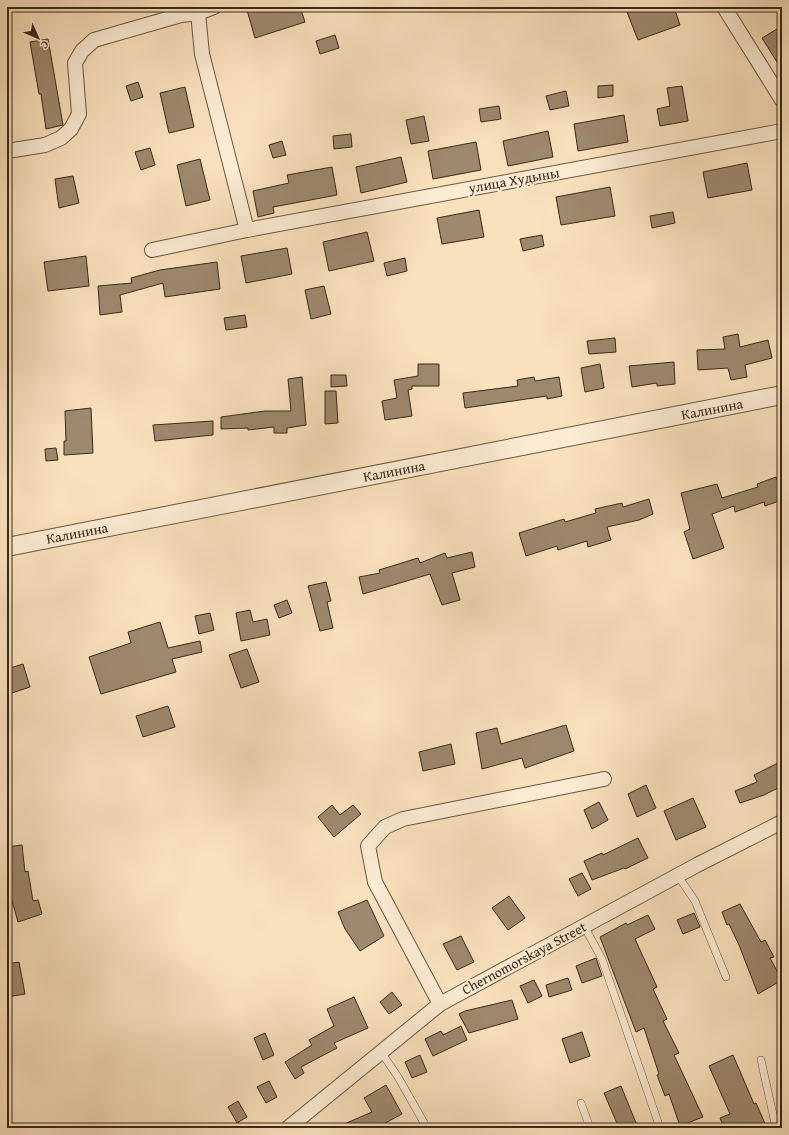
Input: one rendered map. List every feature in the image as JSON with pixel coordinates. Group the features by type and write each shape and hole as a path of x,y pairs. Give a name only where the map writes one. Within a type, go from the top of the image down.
{"street":[{"path":"7,151 44,145 61,138 71,129 79,114 75,62 82,51 94,40 181,14 198,13 214,7"},
{"path":"724,7 782,100"},
{"path":"198,13 202,54 247,230"},
{"name":"улица Худыны","path":"152,250 247,230 782,131"},
{"name":"Калинина","path":"7,547 782,395"},
{"path":"440,1004 375,882 368,846 385,827 403,819 604,779"},
{"name":"Chernomorskaya Street","path":"288,1128 440,1004 584,926 782,822"}],"lane":[{"path":"678,876 695,901 726,977"},
{"path":"584,926 602,959 660,1128"},
{"path":"381,1052 398,1077 427,1128"},
{"path":"761,1060 776,1128"},
{"path":"581,1103 590,1128"}],"building":[{"path":"258,7 300,7 305,22 255,38 247,10"},
{"path":"642,7 674,7 680,25 638,40 627,12"},
{"path":"782,26 782,70 762,38"},
{"path":"335,35 339,48 320,54 316,41"},
{"path":"48,39 63,125 46,129 41,94 39,94 30,42"},
{"path":"138,82 143,97 131,101 126,86"},
{"path":"613,85 613,96 598,98 598,86"},
{"path":"682,86 688,121 660,126 657,109 670,106 667,88"},
{"path":"185,87 194,127 169,133 160,93"},
{"path":"566,91 569,106 550,110 546,96"},
{"path":"499,106 501,119 481,122 479,109"},
{"path":"624,115 628,142 578,151 574,124"},
{"path":"424,116 429,141 411,144 406,120"},
{"path":"548,131 553,157 508,166 503,141"},
{"path":"351,134 352,147 334,149 333,136"},
{"path":"282,141 286,155 273,158 269,145"},
{"path":"476,142 481,170 433,179 428,151"},
{"path":"150,148 155,165 141,170 135,152"},
{"path":"401,157 407,182 361,193 356,167"},
{"path":"200,159 210,200 186,206 177,165"},
{"path":"747,163 752,190 708,198 703,172"},
{"path":"332,167 337,195 273,207 274,213 258,217 253,191 289,183 287,175"},
{"path":"73,176 79,203 59,208 55,179"},
{"path":"610,187 615,216 561,225 556,197"},
{"path":"479,210 484,237 442,244 437,218"},
{"path":"673,212 675,223 652,228 650,216"},
{"path":"367,232 374,261 329,271 323,242"},
{"path":"542,235 544,246 523,251 520,239"},
{"path":"287,248 292,274 246,283 241,256"},
{"path":"86,256 89,286 48,291 44,262"},
{"path":"405,258 407,271 387,276 384,263"},
{"path":"217,262 220,289 165,297 163,283 120,295 122,312 100,315 98,286 132,283 131,278 160,270"},
{"path":"324,286 331,314 311,319 305,290"},
{"path":"245,315 247,327 226,330 224,318"},
{"path":"738,334 740,347 768,340 772,358 745,365 747,377 731,380 728,368 698,370 697,350 725,349 723,337"},
{"path":"615,338 616,352 589,354 587,341"},
{"path":"674,362 675,384 657,386 657,383 632,387 629,366"},
{"path":"418,364 439,364 439,386 412,386 412,389 408,390 412,416 385,420 382,401 397,398 394,380 418,376"},
{"path":"600,364 604,388 585,392 581,368"},
{"path":"331,375 346,375 347,386 331,387"},
{"path":"302,377 306,425 287,428 287,433 274,433 274,427 248,430 248,428 221,429 221,417 265,411 291,411 288,379"},
{"path":"534,377 535,381 559,377 562,396 547,399 547,396 465,408 463,393 518,386 517,380"},
{"path":"325,391 336,391 338,423 325,424"},
{"path":"91,408 93,453 64,455 64,441 66,441 65,411"},
{"path":"213,421 213,435 155,441 153,425"},
{"path":"56,448 58,460 46,461 45,449"},
{"path":"776,477 782,493 782,500 765,506 764,502 735,512 734,506 712,514 724,548 693,559 684,532 690,529 681,493 717,484 722,498 758,487 757,484"},
{"path":"649,499 653,514 639,520 607,527 611,540 588,547 587,541 558,550 557,546 526,556 519,533 564,519 565,522 596,513 595,509 622,503 623,507"},
{"path":"472,552 475,567 452,573 460,600 442,605 430,574 363,594 359,577 380,573 379,570 418,558 420,563 445,553 447,558"},
{"path":"326,582 331,601 327,602 333,628 320,631 308,586"},
{"path":"287,600 292,613 279,618 274,605"},
{"path":"250,610 253,622 267,619 270,635 241,641 236,613"},
{"path":"210,613 214,630 199,634 195,616"},
{"path":"160,622 168,648 200,641 202,652 172,659 176,672 101,694 89,657 131,643 128,632"},
{"path":"247,649 259,682 241,688 229,655"},
{"path":"23,664 30,687 12,693 7,677 7,669"},
{"path":"168,706 175,727 143,737 136,716"},
{"path":"566,725 574,751 525,768 522,758 482,769 476,733 497,728 501,744"},
{"path":"451,744 455,764 423,771 419,752"},
{"path":"782,761 782,786 764,795 740,803 735,791 757,782 754,775"},
{"path":"646,785 656,808 637,817 628,794"},
{"path":"693,798 706,827 676,840 664,811"},
{"path":"599,802 608,820 592,829 584,810"},
{"path":"332,805 340,815 353,805 361,814 334,837 318,817"},
{"path":"638,838 648,858 625,869 624,868 592,880 584,861 602,853 603,855"},
{"path":"22,845 25,872 28,871 33,901 38,900 42,914 18,922 9,890 7,890 7,847"},
{"path":"582,873 591,889 578,896 569,879"},
{"path":"509,896 525,918 508,930 492,908"},
{"path":"367,900 384,936 360,951 345,929 338,912"},
{"path":"740,904 761,942 765,940 774,957 770,958 782,980 758,994 739,945 729,924 727,925 722,912"},
{"path":"694,913 700,927 683,934 677,920"},
{"path":"648,915 655,929 635,939 657,987 653,989 667,1019 663,1021 679,1053 674,1055 703,1117 680,1126 669,1094 665,1096 657,1075 659,1074 644,1028 636,1032 600,937 626,923 627,925"},
{"path":"461,936 474,962 457,970 443,944"},
{"path":"596,958 602,976 582,983 576,966"},
{"path":"19,962 25,994 7,997 7,964"},
{"path":"568,978 572,990 549,997 546,985"},
{"path":"534,980 542,996 528,1003 520,986"},
{"path":"392,992 402,1005 389,1014 380,1002"},
{"path":"354,997 368,1028 334,1043 337,1048 301,1067 304,1073 295,1079 285,1062 312,1045 309,1040 334,1026 327,1009"},
{"path":"512,1000 518,1019 469,1033 459,1014 465,1011"},
{"path":"461,1026 467,1040 433,1056 425,1039 441,1031 443,1035"},
{"path":"582,1032 590,1056 570,1063 562,1039"},
{"path":"265,1033 274,1055 263,1060 254,1038"},
{"path":"420,1055 427,1072 412,1078 405,1062"},
{"path":"733,1055 754,1104 756,1103 767,1128 724,1128 720,1118 730,1114 709,1066"},
{"path":"269,1081 277,1097 266,1103 257,1087"},
{"path":"386,1085 402,1114 376,1128 335,1128 372,1112 364,1098"},
{"path":"621,1086 638,1128 619,1128 604,1093"},
{"path":"238,1101 247,1117 237,1123 228,1107"}]}
